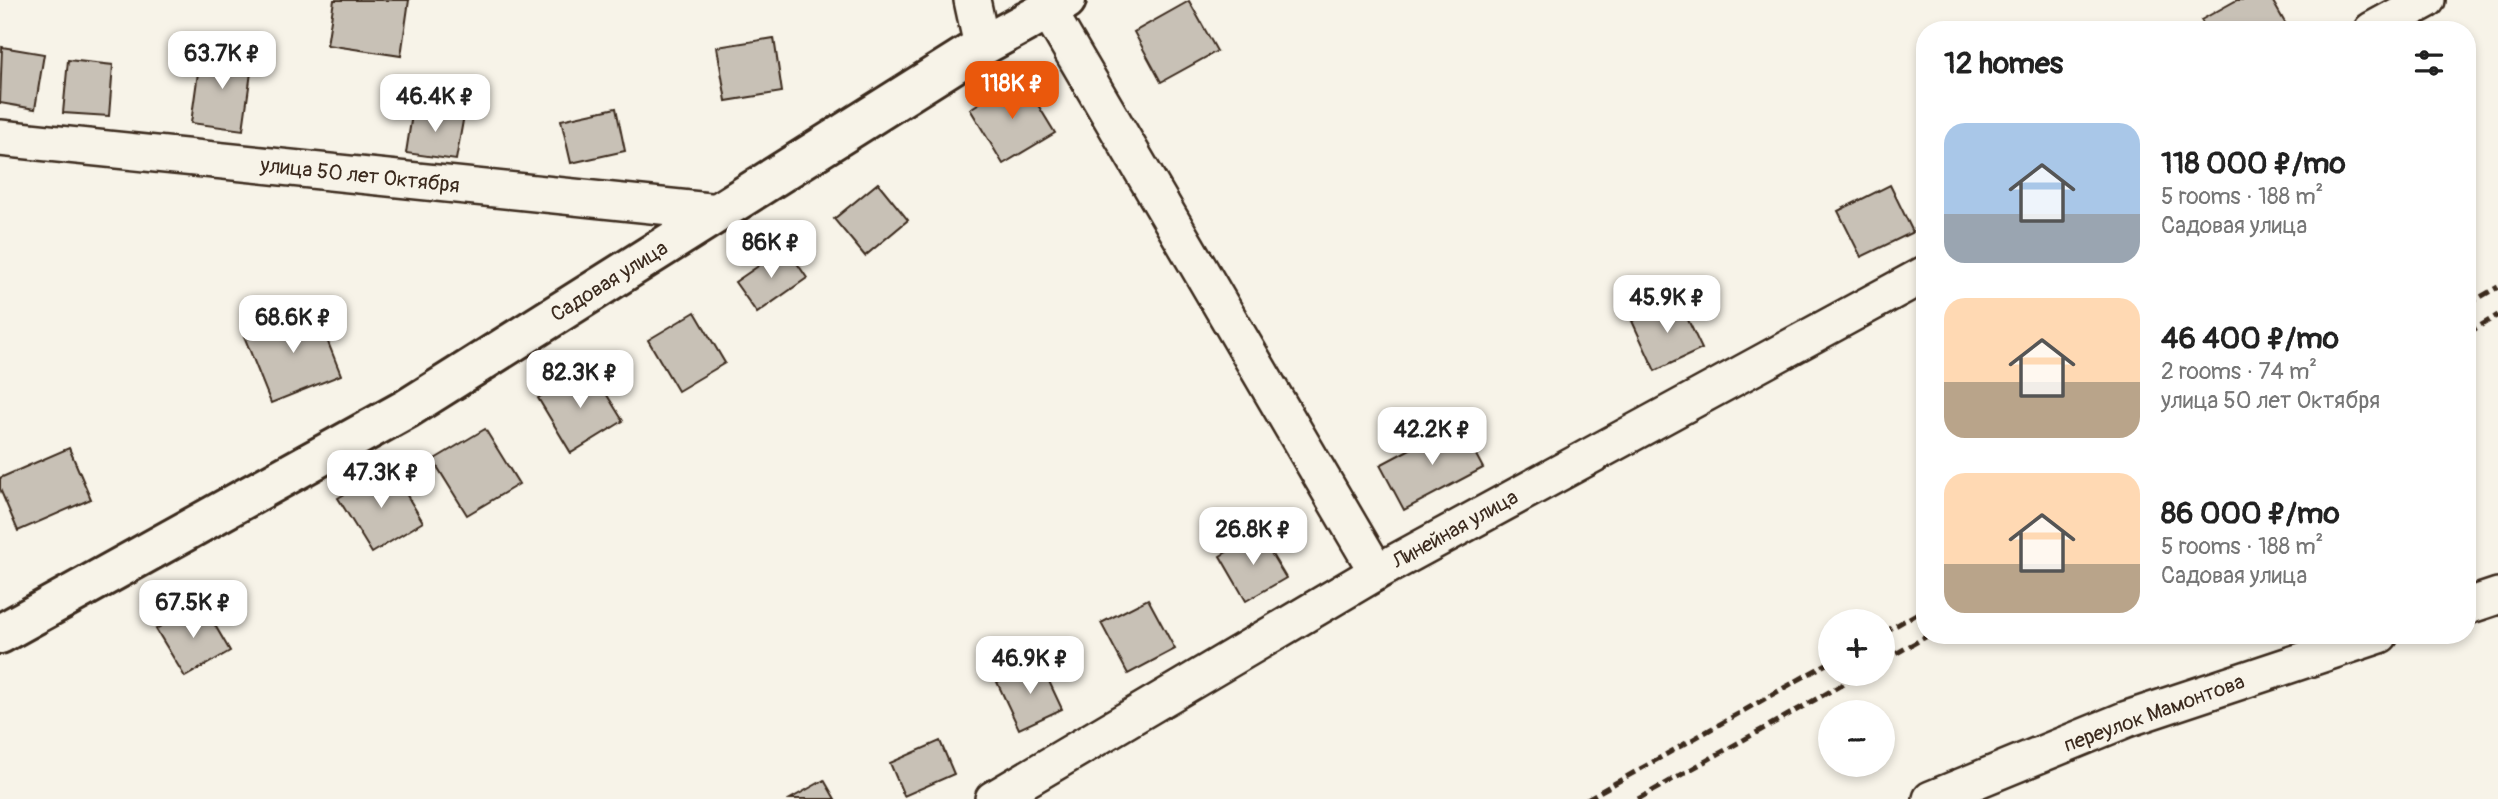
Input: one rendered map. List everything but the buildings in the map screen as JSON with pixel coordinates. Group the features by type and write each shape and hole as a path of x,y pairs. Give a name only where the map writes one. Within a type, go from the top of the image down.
{"street":[{"path":"972,0 982,46"},
{"path":"2388,21 2427,0"},
{"path":"1057,5 1377,572"},
{"name":"Садовая улица","path":"0,634 408,408 982,46 1057,5"},
{"name":"улица 50 лет Октября","path":"0,138 719,212"},
{"name":"Линейная улица","path":"993,799 1377,572 1916,279"},
{"path":"2476,603 2498,596"},
{"name":"переулок Мамонтова","path":"1931,799 2127,719 2353,644"}],"railway":[{"path":"2476,299 2498,287"},
{"path":"2476,328 2498,315"},
{"path":"1895,626 1916,614"},
{"path":"1895,654 1916,642"},
{"path":"1587,799 1818,669"},
{"path":"1638,799 1840,686"}]}
